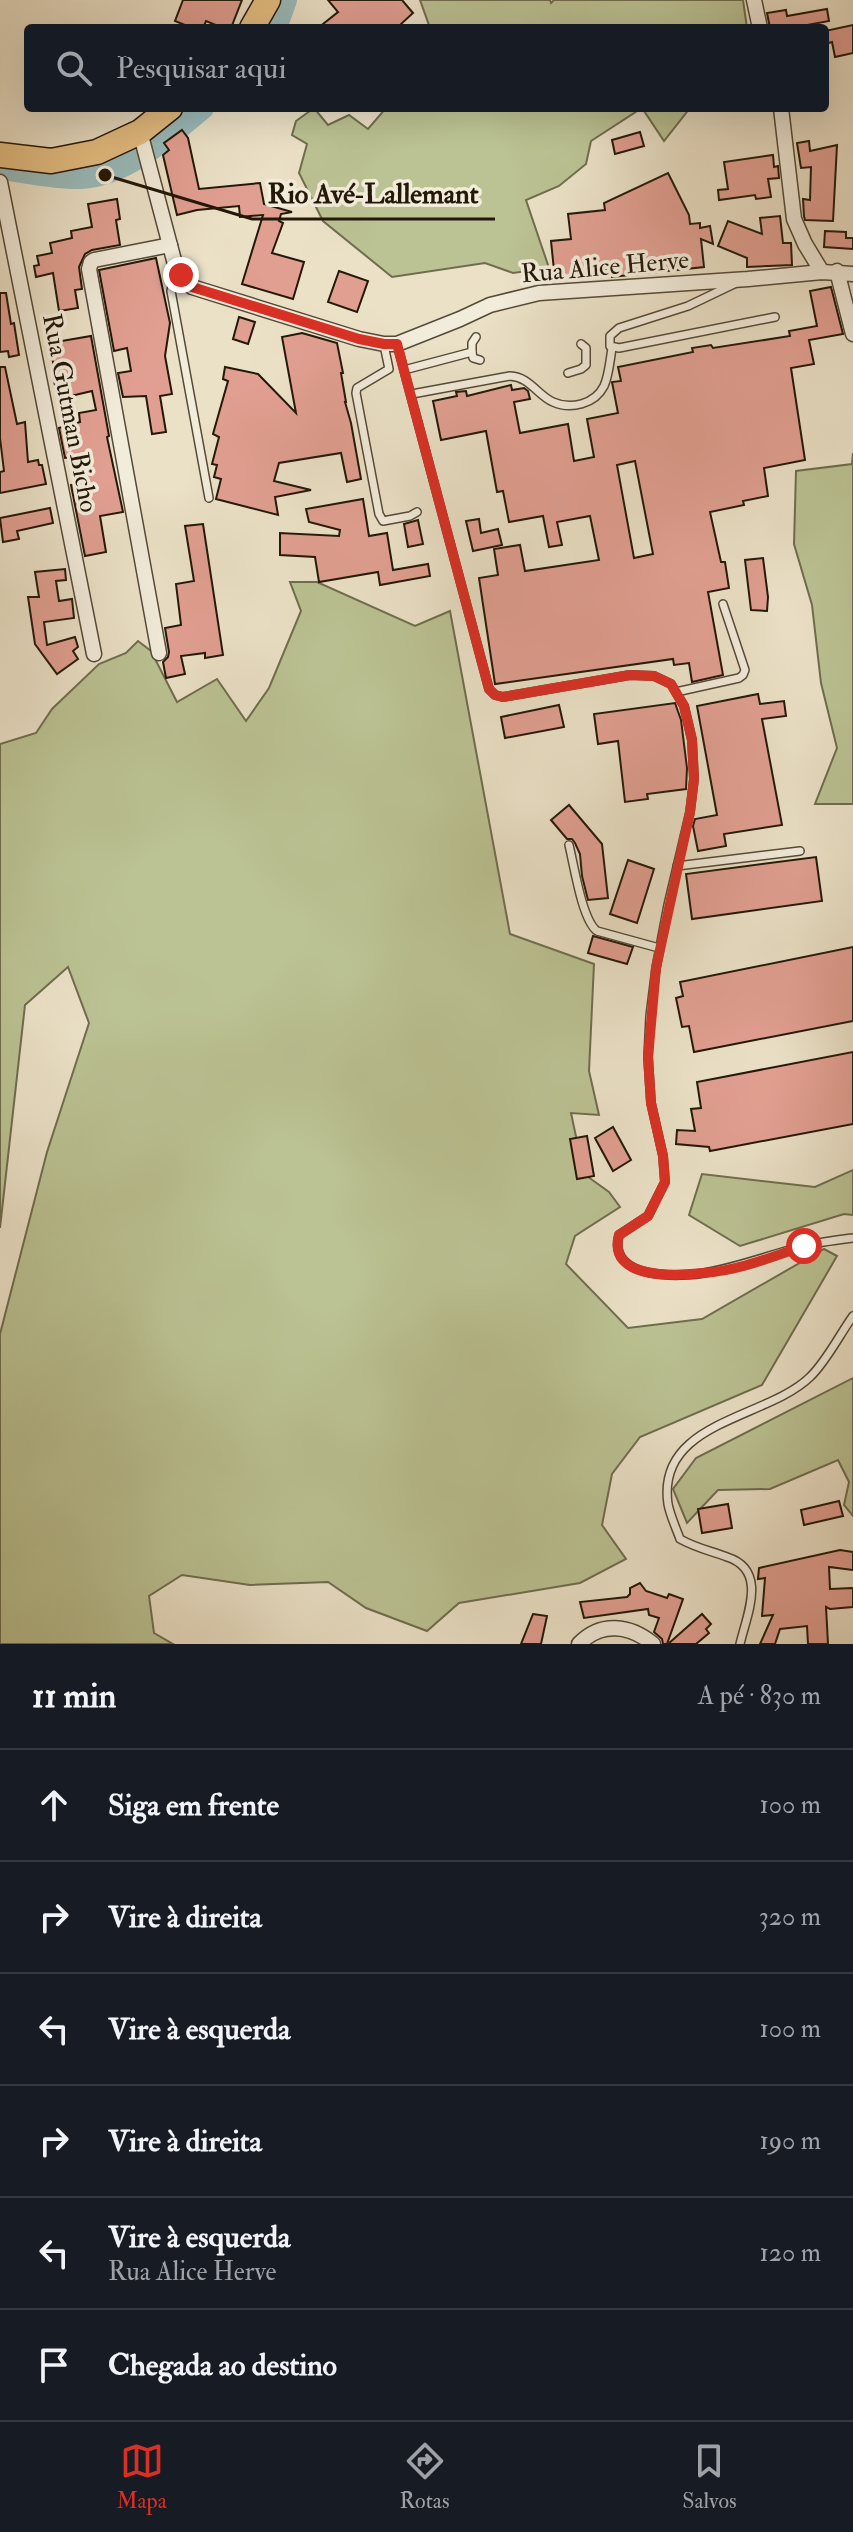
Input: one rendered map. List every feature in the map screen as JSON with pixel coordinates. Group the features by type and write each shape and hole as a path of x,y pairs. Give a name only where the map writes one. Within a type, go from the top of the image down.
{"main road":[{"path":"254,24 268,0"},
{"path":"0,155 51,161 97,152 143,139 167,112"}],"street":[{"path":"754,0 759,24"},
{"path":"781,112 794,219 805,244 830,272 853,334"},
{"path":"143,139 176,268 192,287 359,339 390,344"},
{"name":"Rua Gutman Bicho","path":"0,182 94,654"},
{"path":"159,653 89,269 94,260 170,245"},
{"name":"Rua Alice Herve","path":"390,344 490,305 539,293 830,272 853,274"},
{"path":"579,1644 592,1634 623,1628 634,1631 653,1644"}],"lane":[{"path":"176,268 171,291 209,498"},
{"path":"412,394 518,377 552,402 569,406 585,403 596,396 604,385 612,348 610,336 619,328 688,306 748,279"},
{"path":"612,348 775,317"},
{"path":"476,337 472,343 473,358 480,360"},
{"path":"390,344 412,394 489,689 503,697 630,675 654,676 671,684 684,706 694,779 690,812 659,948 648,1057 651,1103 663,1156 665,1182 648,1216 619,1235 616,1245 619,1256 629,1266 644,1272 705,1273 804,1246 853,1238"},
{"path":"390,344 389,369 356,391 381,519 387,521 417,512"},
{"path":"568,373 586,365 586,348 581,344"},
{"path":"404,370 472,352"},
{"path":"676,692 743,675 745,670 723,604"},
{"path":"569,845 592,927 659,948"},
{"path":"677,866 800,851"},
{"path":"740,1644 753,1585 749,1574 743,1564 680,1539 668,1504 669,1478 679,1453 720,1422 785,1395 811,1377 853,1316"}],"green space":[{"path":"420,0 550,0 551,3 554,0 743,0 746,24 429,24"},
{"path":"308,112 317,112 328,125 349,115 368,129 383,112 636,112 591,141 586,164 559,186 526,200 549,268 513,273 485,263 392,277 323,221 299,173 307,144 292,135 296,121"},
{"path":"645,112 687,112 664,141"},
{"path":"853,453 853,804 815,804 837,748 821,683 812,605 794,544 796,471 852,464"},
{"path":"290,582 317,582 415,626 450,611 510,934 594,964 589,1071 599,1115 571,1113 584,1174 609,1192 620,1207 575,1236 566,1264 628,1328 702,1319 824,1249 837,1256 762,1385 640,1437 612,1474 602,1525 626,1559 580,1583 459,1603 427,1631 366,1608 328,1582 250,1585 182,1575 149,1596 154,1633 173,1644 0,1644 0,1334 47,1152 89,1023 68,967 25,1005 0,1228 0,744 36,733 52,709 99,664 126,653 138,641 151,651 177,702 217,679 246,721 269,688 301,611"},
{"path":"853,1170 853,1215 844,1214 740,1246 689,1215 702,1174 815,1187"},
{"path":"853,1378 853,1516 844,1505 849,1482 838,1460 770,1489 718,1490 687,1523 673,1489 696,1458"}],"building":[{"path":"183,0 242,0 233,24 206,21 205,24 182,24 175,21"},
{"path":"328,0 402,0 413,13 401,24 323,24 338,12"},
{"path":"827,9 829,21 769,24 767,13 786,10 787,16"},
{"path":"853,25 853,53 835,57 832,42 829,43 829,30"},
{"path":"182,130 188,138 199,189 260,183 264,204 292,212 281,214 279,221 283,223 272,253 304,262 293,299 242,284 263,215 240,217 239,206 177,215 163,155 169,150 164,143"},
{"path":"640,132 644,146 615,154 612,140"},
{"path":"809,141 810,151 837,145 833,221 805,220 803,199 810,200 811,167 801,168 797,143"},
{"path":"773,155 779,178 768,179 771,197 756,199 755,195 719,200 718,190 728,189 724,162"},
{"path":"668,173 689,215 690,224 700,223 700,228 710,226 713,244 701,239 704,267 612,277 611,269 577,273 578,277 555,280 551,241 571,239 568,214 605,210 604,203"},
{"path":"117,199 120,245 85,254 79,267 82,289 75,290 78,308 59,311 53,273 36,277 34,266 39,265 37,256 52,253 50,243 72,238 71,231 92,227 88,204"},
{"path":"780,216 783,243 791,243 792,265 747,267 747,258 718,246 728,221 762,234 760,218"},
{"path":"825,231 846,232 846,238 853,238 853,249 824,247"},
{"path":"156,258 170,323 165,356 172,394 160,396 166,432 152,434 146,396 123,397 118,373 131,371 127,348 114,351 99,270"},
{"path":"339,271 368,281 357,312 328,302"},
{"path":"831,287 843,334 809,340 814,364 791,368 805,460 764,468 768,496 710,512 721,562 725,562 729,588 708,592 723,675 692,682 689,663 674,665 673,659 495,684 479,578 498,575 494,549 520,545 525,571 599,560 590,516 557,522 562,545 549,547 543,516 509,522 503,491 497,492 486,431 441,440 433,401 457,396 456,392 466,391 467,396 511,385 512,390 524,388 530,399 514,402 520,433 568,424 574,461 594,457 587,419 618,413 612,382 621,381 618,367 693,352 692,348 711,345 713,348 790,336 789,331 817,326 810,291","holes":["635,461 653,554 634,558 617,465"]},
{"path":"0,293 6,293 19,355 9,357 8,351 0,352"},
{"path":"239,317 255,322 248,344 233,339"},
{"path":"302,333 337,343 361,479 347,482 341,453 279,463 274,481 311,490 275,497 278,515 216,499 221,479 214,477 217,465 212,464 219,437 213,434 228,381 223,379 225,367 258,374 296,413 282,337"},
{"path":"91,336 123,512 100,516 106,552 85,556 71,485 76,484 72,457 65,458 59,428 80,422 79,413 96,410 92,391 58,399 50,343"},
{"path":"0,367 5,367 17,424 25,422 28,462 38,460 46,484 0,493 0,472 4,471 0,438"},
{"path":"363,499 369,536 387,533 393,570 428,564 430,576 380,585 378,572 319,582 315,557 280,555 280,533 339,536 340,530 309,522 306,509"},
{"path":"50,508 53,523 17,531 19,539 3,542 0,518"},
{"path":"479,519 481,533 498,529 502,545 473,551 466,521"},
{"path":"418,520 423,544 408,547 404,524"},
{"path":"203,524 223,655 205,658 205,653 181,656 185,674 166,678 163,662 169,652 165,628 181,625 176,584 194,581 185,526"},
{"path":"763,558 767,611 751,610 745,560"},
{"path":"65,569 66,580 56,581 59,601 72,599 74,618 44,622 47,645 75,637 78,647 73,651 78,659 57,674 35,644 28,597 39,597 35,572"},
{"path":"758,694 760,704 784,701 786,716 762,719 782,825 724,834 726,846 698,851 693,826 695,819 717,815 697,706"},
{"path":"675,703 681,720 687,768 686,789 647,794 648,799 625,802 618,741 598,744 594,714"},
{"path":"559,705 564,727 505,738 501,717"},
{"path":"569,805 602,844 608,898 588,900 580,854 575,843 567,839 551,820"},
{"path":"816,857 822,901 692,919 686,874"},
{"path":"628,860 654,869 637,923 610,914"},
{"path":"593,936 633,947 627,964 588,953"},
{"path":"853,947 853,1021 694,1052 689,1026 682,1027 676,998 683,996 680,982"},
{"path":"853,1052 853,1124 710,1151 709,1147 676,1144 677,1130 695,1131 691,1109 701,1108 697,1082"},
{"path":"613,1127 631,1160 613,1171 595,1138"},
{"path":"587,1136 594,1176 577,1179 570,1139"},
{"path":"839,1501 843,1516 804,1525 801,1510"},
{"path":"728,1504 732,1528 702,1533 698,1509"},
{"path":"840,1550 853,1552 853,1570 829,1567 830,1589 853,1588 853,1607 826,1607 828,1644 808,1644 807,1626 780,1629 775,1644 760,1644 773,1615 762,1616 765,1578 758,1579 759,1568"},
{"path":"640,1583 646,1591 667,1598 669,1594 683,1599 667,1644 663,1644 654,1632 659,1618 649,1615 648,1609 584,1618 580,1602 627,1597 630,1588"},
{"path":"533,1614 547,1616 541,1644 521,1644"},
{"path":"702,1614 711,1624 706,1629 709,1633 696,1644 668,1644"}],"waterway":[{"path":"277,24 286,0"},
{"path":"0,169 61,177 98,176 146,153 198,112"}],"place":[{"name":"Rio Avé‐Lallemant","path":"105,175"}],"route":[{"path":"181,275 192,287 359,339 397,344 489,689 495,695 503,697 630,675 654,676 671,684 684,706 692,740 694,779 690,812 656,968 650,1016 648,1057 651,1103 663,1156 665,1182 648,1216 619,1235 616,1245 619,1256 629,1266 644,1272 665,1274 705,1273 804,1246"}]}
